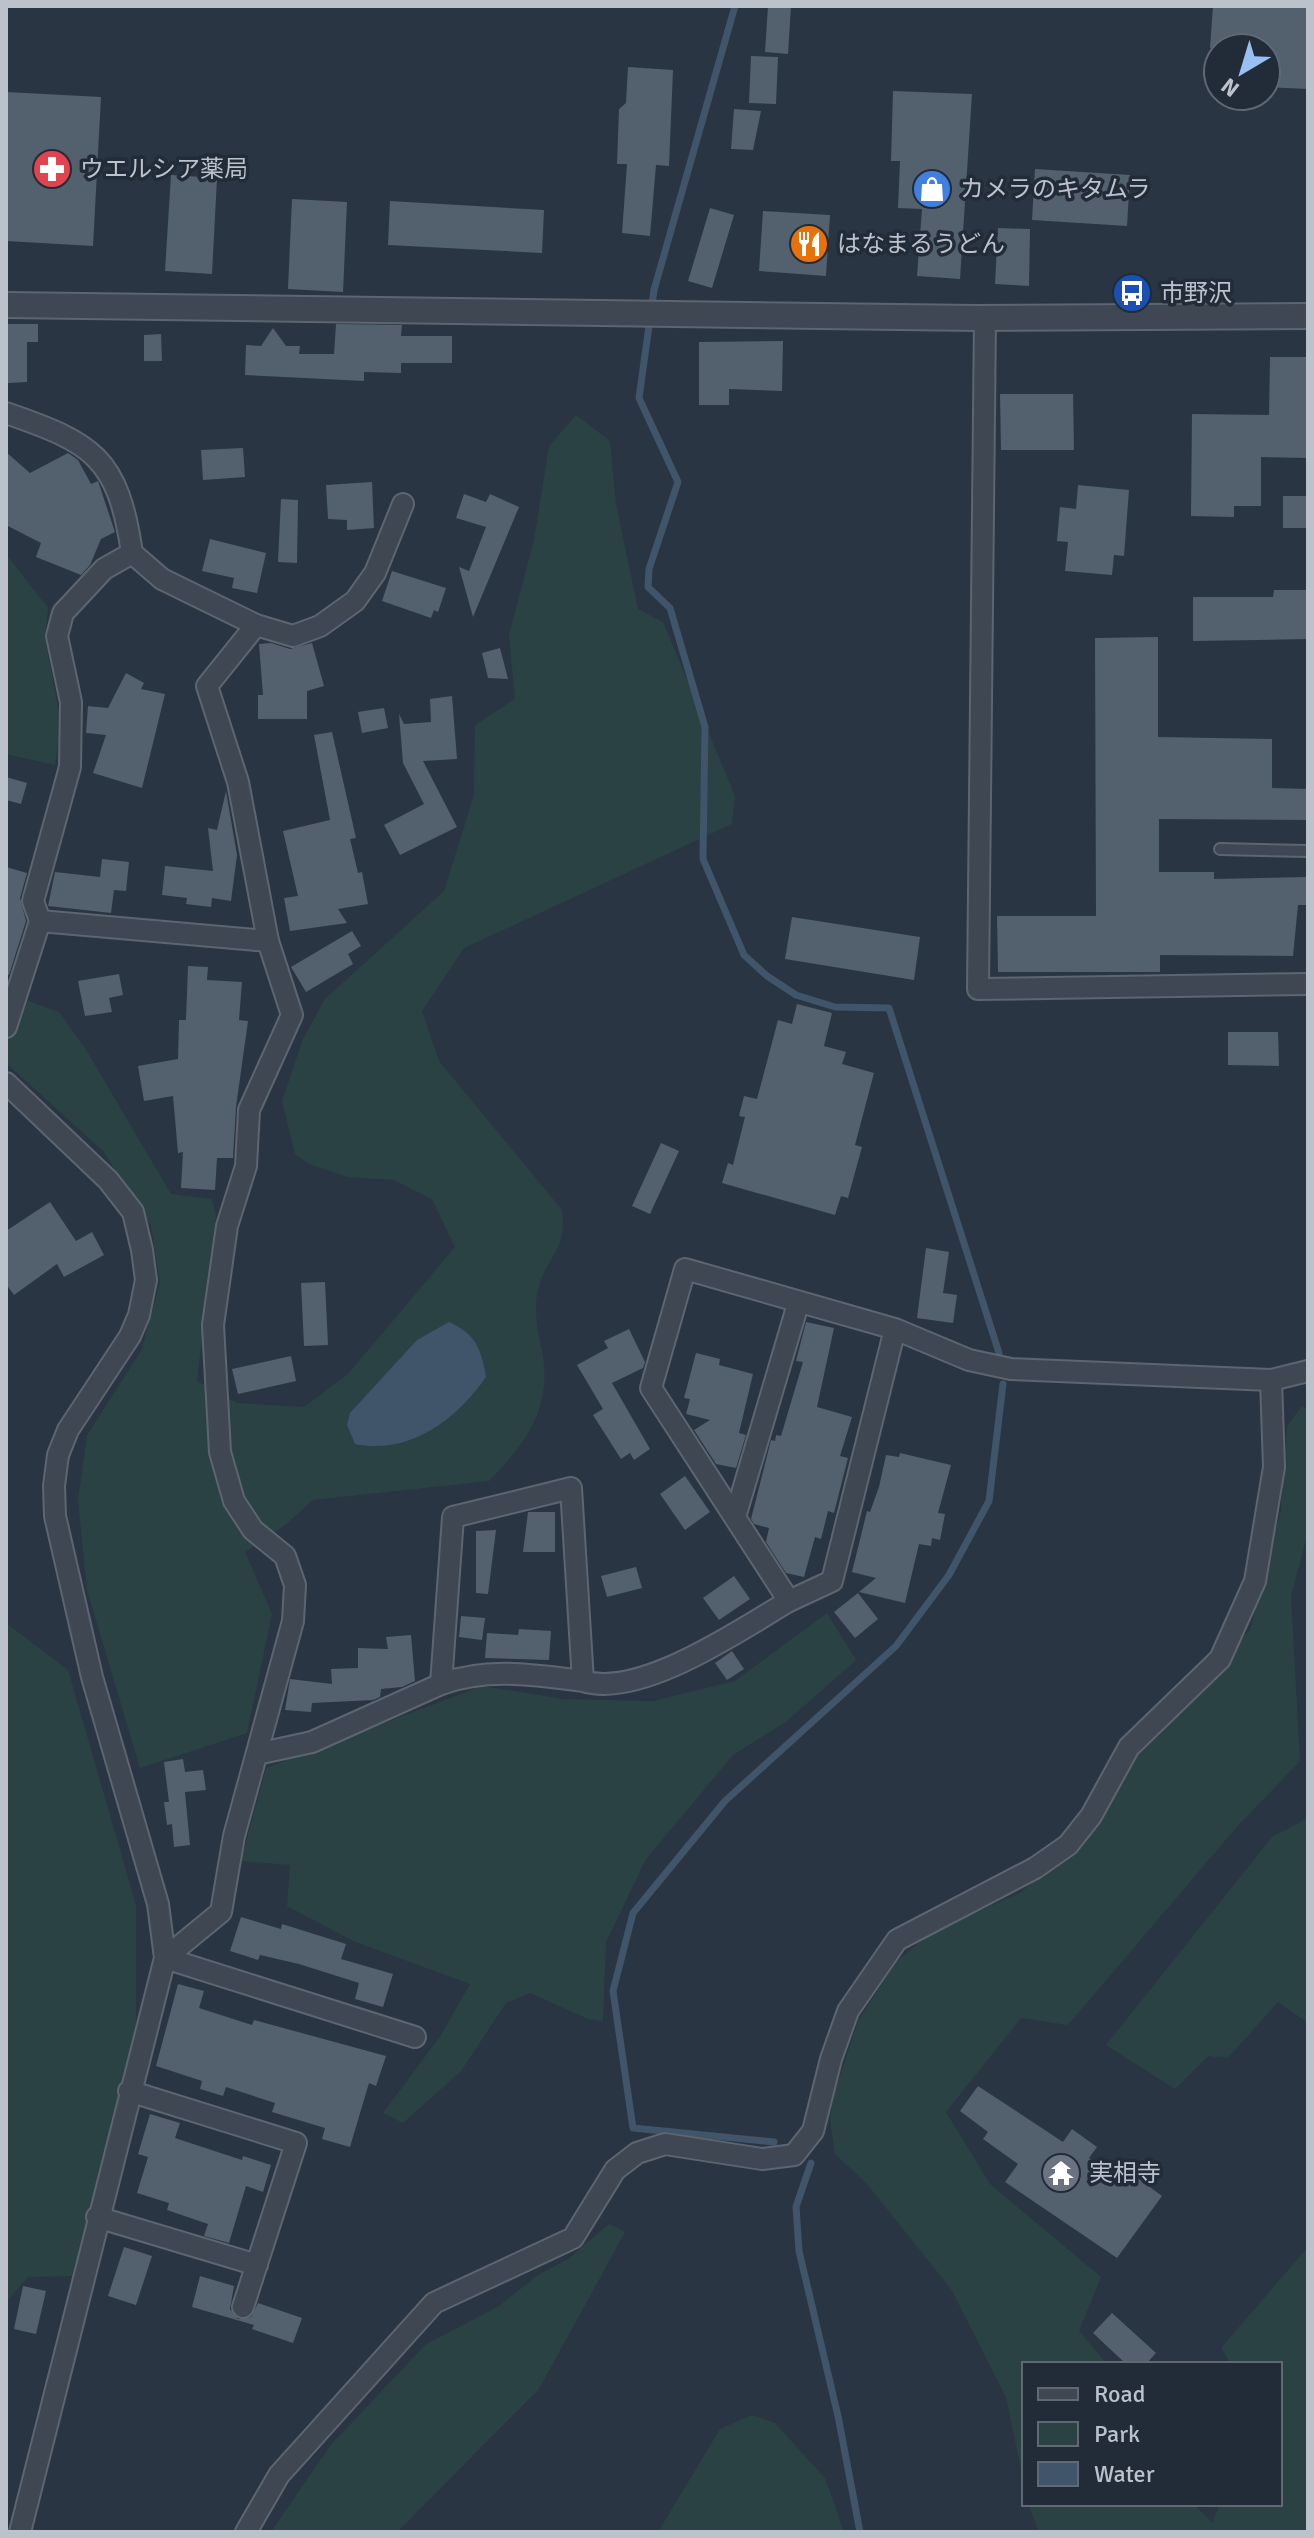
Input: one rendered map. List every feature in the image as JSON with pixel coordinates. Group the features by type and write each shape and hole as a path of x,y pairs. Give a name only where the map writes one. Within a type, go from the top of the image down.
{"street":[{"path":"6,305 985,318 1308,316"},
{"path":"985,318 978,989 1308,984"},
{"path":"6,413 68,434 89,450 113,479 127,518 132,553 162,579 256,625 293,636 320,626 355,601 375,573 403,504"},
{"path":"6,1027 40,921 33,901 70,767 71,702 59,655 63,613 104,569 132,553"},
{"path":"165,1958 221,1912 234,1836 293,1621 295,1585 285,1556 253,1530 234,1501 220,1452 213,1325 227,1226 246,1166 249,1110 292,1015 268,941 238,782 207,686 256,625"},
{"path":"40,921 268,941"},
{"path":"6,1083 108,1180 133,1212 142,1250 146,1280 139,1315 130,1336 68,1430 58,1455 54,1486 55,1516 92,1677 158,1904 165,1958 97,2217 61,2378 20,2532"},
{"path":"789,1601 651,1388 685,1269 798,1304 895,1329 969,1360 1011,1369 1271,1380 1308,1371"},
{"path":"735,1517 798,1304"},
{"path":"257,1754 312,1742 466,1675 501,1672 583,1681 600,1686 677,1664 789,1601 832,1581 895,1329"},
{"path":"246,2532 279,2475 434,2303 573,2238 615,2170 637,2153 665,2144 762,2159 794,2155 813,2131 831,2059 848,2011 897,1940 1035,1868 1068,1845 1091,1816 1129,1747 1220,1659 1255,1581 1274,1467 1271,1380"},
{"path":"441,1684 453,1517 571,1488 583,1681"},
{"path":"165,1958 415,2037"},
{"path":"129,2091 296,2143 243,2307"},
{"path":"97,2217 257,2265"}],"lane":[{"path":"1220,849 1308,851"}],"green space":[{"path":"576,415 610,441 616,504 638,609 663,622 735,796 732,824 464,948 422,1011 439,1061 562,1210 559,1245 542,1278 536,1305 544,1371 540,1407 525,1438 489,1481 313,1500 284,1526 245,1552 272,1614 247,1733 140,1768 87,1590 78,1500 87,1435 141,1351 160,1283 151,1226 103,1151 6,1063 6,993 59,1012 85,1048 171,1194 212,1199 216,1216 197,1381 237,1403 304,1407 348,1374 455,1247 432,1199 394,1180 348,1177 309,1164 295,1154 282,1101 303,1039 325,999 444,891 474,795 475,725 515,699 509,635 534,540 549,446"},
{"path":"6,554 48,608 45,638 61,723 55,765 6,754"},
{"path":"1302,1406 1308,1411 1306,1540 1291,1596 1300,1761 1235,1829 1068,2025 1021,2018 946,2112 990,2184 1101,2277 1079,2331 1105,2362 1022,2362 1022,2473 1006,2397 951,2289 867,2184 835,2154 830,2119 834,2094 858,2021 896,1962 933,1931 1020,1893 1098,1825 1143,1737 1250,1630 1281,1510 1287,1426"},
{"path":"827,1613 856,1660 787,1721 733,1755 646,1859 606,1942 603,2021 588,2019 530,1993 506,2003 461,2071 403,2123 383,2113 441,2035 470,1984 353,1941 287,1906 290,1865 241,1861 266,1768 482,1686 564,1699 653,1701 735,1681"},
{"path":"6,1623 68,1670 136,1905 136,2030 75,2276 28,2277 6,2302"},
{"path":"1308,1818 1308,2023 1278,2002 1228,2058 1208,2056 1175,2089 1106,2045 1272,1837"},
{"path":"609,2224 625,2232 539,2389 397,2532 271,2532 330,2446 425,2345 499,2306 538,2275 568,2259"},
{"path":"1308,2247 1308,2532 1039,2532 1029,2506 1196,2506 1212,2523 1219,2506 1282,2506 1282,2362 1230,2362 1221,2348"},
{"path":"752,2415 775,2423 825,2478 844,2532 658,2532 720,2429"}],"water":[{"path":"449,1322 471,1337 482,1358 486,1377 474,1393 446,1420 413,1439 375,1446 355,1444 347,1425 350,1413 417,1340"}],"building":[{"path":"768,6 791,6 788,54 765,52"},
{"path":"1213,6 1308,6 1308,89 1282,88 1282,32 1211,32"},
{"path":"751,56 778,57 776,104 749,103"},
{"path":"628,67 673,70 669,166 656,165 650,236 622,233 627,164 617,164 619,109 626,103"},
{"path":"893,91 972,94 960,279 917,276 922,209 898,208 900,161 891,161"},
{"name":"ウエルシア薬局","path":"6,92 101,97 93,246 6,241"},
{"path":"734,109 761,111 753,150 731,149"},
{"path":"1035,169 1130,175 1127,226 1032,220"},
{"path":"171,175 217,178 212,274 165,271"},
{"path":"292,199 347,202 343,292 288,289"},
{"path":"390,201 544,210 542,253 388,245"},
{"path":"710,208 734,215 712,288 688,281"},
{"path":"763,211 830,215 826,276 759,271"},
{"path":"998,228 1030,229 1029,286 995,284"},
{"path":"6,324 38,324 38,342 27,342 27,382 8,383"},
{"path":"336,324 402,325 401,336 452,336 452,363 401,363 401,373 364,372 364,381 245,375 246,345 261,346 273,328 286,346 300,346 299,354 334,354"},
{"path":"161,334 162,361 144,361 144,335"},
{"path":"783,341 782,391 729,389 729,405 699,405 699,342"},
{"path":"1270,357 1308,357 1308,458 1261,457 1261,506 1234,506 1234,517 1191,516 1192,414 1269,415"},
{"path":"1000,394 1073,394 1074,450 1001,450"},
{"path":"243,448 245,477 203,480 201,450"},
{"path":"6,452 30,473 68,453 78,460 91,484 98,481 115,532 101,539 90,565 81,575 36,557 41,543 6,525"},
{"path":"372,482 374,528 347,530 347,520 328,519 326,485"},
{"path":"1078,485 1129,490 1124,556 1114,555 1112,575 1065,571 1068,542 1057,541 1060,507 1076,509"},
{"path":"464,494 486,502 490,494 519,507 473,617 459,567 469,571 486,527 456,518"},
{"path":"1283,496 1308,496 1308,528 1283,528"},
{"path":"281,499 298,500 297,563 278,562"},
{"path":"210,539 266,553 257,593 232,588 234,578 202,571"},
{"path":"392,571 446,588 438,612 434,610 431,618 382,601"},
{"path":"1274,590 1308,590 1308,639 1193,641 1193,597 1273,597"},
{"path":"1158,637 1158,737 1272,739 1272,788 1308,789 1308,820 1159,819 1159,872 1214,872 1214,879 1308,877 1308,905 1298,905 1293,956 1160,955 1160,972 998,972 997,916 1096,916 1095,638"},
{"path":"271,643 290,649 312,643 324,686 307,691 307,719 258,719 258,695 263,695 259,644"},
{"path":"500,648 508,679 488,678 482,653"},
{"path":"126,673 144,683 141,689 165,694 142,788 93,773 106,735 86,733 88,706 108,708"},
{"path":"452,696 457,759 423,761 457,827 400,855 384,825 424,804 403,763 399,714 404,724 431,722 430,699"},
{"path":"384,708 388,728 362,733 358,712"},
{"path":"332,732 356,838 350,839 358,873 362,872 368,904 338,909 347,923 290,931 284,898 298,896 283,831 330,820 314,735"},
{"path":"6,777 27,783 21,804 6,800"},
{"path":"226,791 237,855 231,901 212,898 211,907 186,904 187,898 162,895 165,866 213,871 208,828 217,830"},
{"path":"102,859 129,862 126,891 114,890 111,913 48,906 55,872 100,877"},
{"path":"6,867 27,873 20,898 26,921 9,975 6,975"},
{"path":"792,917 920,937 914,980 785,959"},
{"path":"352,931 361,946 348,954 353,964 306,992 291,967"},
{"path":"188,966 208,967 207,980 242,982 239,1020 248,1021 236,1107 233,1158 217,1158 215,1190 181,1188 183,1152 178,1153 173,1096 144,1101 138,1066 178,1059 179,1020 186,1020"},
{"path":"119,974 123,995 109,998 112,1012 85,1016 78,981"},
{"path":"797,1004 832,1013 824,1046 846,1052 842,1064 874,1073 855,1145 862,1147 848,1198 841,1196 835,1215 722,1183 728,1163 733,1165 745,1117 739,1116 744,1096 757,1099 778,1020 792,1024"},
{"path":"1228,1032 1278,1032 1279,1066 1228,1065"},
{"path":"661,1143 679,1151 650,1214 632,1206"},
{"path":"50,1202 76,1241 92,1232 104,1255 64,1277 57,1264 14,1295 6,1284 6,1231"},
{"path":"926,1248 949,1252 943,1293 957,1295 953,1323 917,1318"},
{"path":"325,1282 328,1345 304,1346 301,1283"},
{"path":"806,1322 834,1328 817,1407 852,1417 840,1456 848,1458 834,1513 828,1511 821,1539 815,1537 804,1577 786,1573 766,1542 769,1528 754,1524 751,1519 771,1440 775,1441 776,1435 781,1436 803,1362 796,1361"},
{"path":"629,1329 645,1362 643,1368 612,1383 650,1449 634,1460 630,1453 621,1459 593,1415 603,1409 577,1365 608,1348 604,1341"},
{"path":"696,1353 720,1359 719,1365 753,1374 739,1433 746,1435 736,1468 716,1464 694,1430 710,1420 686,1414 690,1399 684,1398"},
{"path":"291,1356 296,1381 238,1394 232,1369"},
{"path":"900,1453 951,1465 938,1513 945,1514 940,1540 932,1538 931,1546 919,1544 905,1603 859,1592 876,1578 852,1572 867,1511 870,1512 879,1487 886,1455 899,1457"},
{"path":"685,1476 710,1512 685,1530 660,1494"},
{"path":"528,1512 555,1512 555,1552 523,1552"},
{"path":"496,1530 488,1594 476,1593 476,1531"},
{"path":"636,1567 642,1588 607,1597 601,1576"},
{"path":"734,1576 750,1599 719,1620 703,1598"},
{"path":"858,1593 878,1619 855,1638 834,1612"},
{"path":"461,1616 485,1618 482,1640 459,1637"},
{"path":"519,1629 551,1631 549,1660 485,1658 487,1633 518,1635"},
{"path":"411,1635 415,1681 402,1687 381,1689 380,1697 373,1700 312,1703 311,1712 285,1710 290,1679 332,1684 331,1669 358,1668 358,1648 388,1649 386,1637"},
{"path":"732,1651 744,1669 727,1680 715,1663"},
{"path":"183,1759 185,1772 203,1770 206,1790 185,1792 190,1845 174,1847 172,1824 167,1825 164,1802 169,1802 164,1762"},
{"path":"241,1917 281,1929 282,1924 346,1944 341,1959 393,1974 383,2007 355,1999 359,1983 299,1964 260,1955 258,1960 230,1951"},
{"path":"178,1984 204,1991 199,2008 252,2025 254,2020 386,2056 376,2086 369,2083 350,2147 322,2139 325,2128 272,2112 275,2103 226,2087 223,2096 200,2089 202,2081 156,2066"},
{"name":"実相寺","path":"978,2086 1063,2142 1072,2129 1097,2147 1089,2158 1117,2178 1124,2168 1162,2196 1117,2258 1005,2182 1018,2164 983,2139 988,2132 960,2111"},
{"path":"150,2114 180,2123 175,2138 242,2160 243,2156 271,2165 263,2192 246,2186 229,2243 204,2236 208,2224 167,2210 169,2203 137,2193 148,2157 138,2154"},
{"path":"124,2247 152,2256 136,2305 108,2296"},
{"path":"200,2276 234,2286 230,2309 238,2319 251,2317 258,2303 302,2318 293,2343 252,2329 254,2325 192,2307"},
{"path":"23,2286 46,2291 36,2334 14,2329"},
{"path":"1112,2313 1156,2353 1148,2362 1124,2362 1093,2333"}],"waterway":[{"path":"735,6 654,290 639,398 678,482 649,569 648,587 670,608 705,727 703,859 744,955 767,976 796,995 835,1007 889,1008 999,1353"},
{"path":"774,2142 633,2128 613,1991 633,1913 725,1801 896,1646 949,1575 989,1501 1003,1384"},
{"path":"811,2163 796,2207 799,2251 838,2416 860,2532"}],"place":[{"name":"ウエルシア薬局","path":"52,169"},
{"name":"カメラのキタムラ","path":"932,189"},
{"name":"はなまるうどん","path":"809,244"},
{"name":"市野沢","path":"1132,293"},
{"name":"実相寺","path":"1061,2173"}]}
